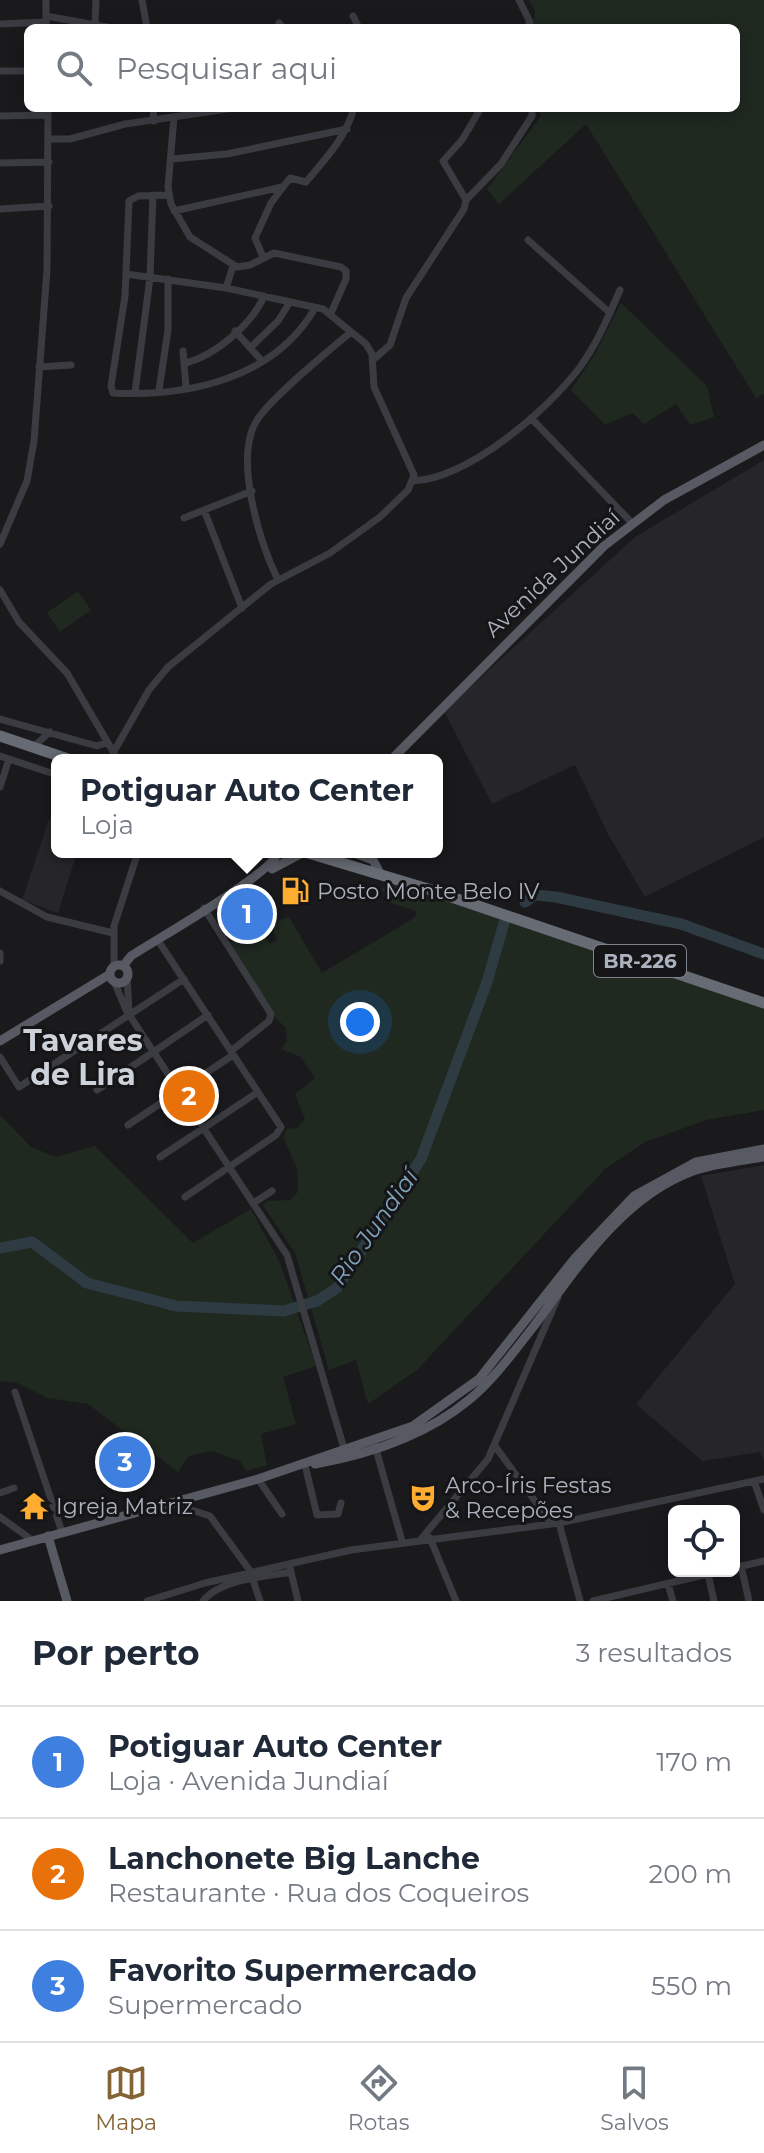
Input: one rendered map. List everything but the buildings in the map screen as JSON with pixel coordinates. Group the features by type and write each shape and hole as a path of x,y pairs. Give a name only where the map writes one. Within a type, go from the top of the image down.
{"highway":[{"path":"0,736 53,754"},
{"name":"BR-226","path":"325,858 764,1003"}],"main road":[{"name":"Avenida Jundiaí","path":"397,754 549,598 632,523 664,500 764,445"},
{"path":"254,878 275,858"},
{"path":"0,1041 118,972 157,939 204,908 293,858"},
{"path":"368,858 373,860 381,875"},
{"path":"558,1287 605,1223 648,1186 696,1162 764,1149"},
{"path":"0,1550 258,1479 374,1444 413,1426 464,1392 615,1225 669,1183 710,1166 764,1157"},
{"path":"48,1536 67,1601"}],"street":[{"path":"46,0 46,22"},
{"path":"0,24 95,24 96,0"},
{"path":"142,0 146,24"},
{"path":"519,0 529,24"},
{"path":"353,16 357,24"},
{"path":"0,71 24,71"},
{"path":"0,116 38,112"},
{"path":"0,544 30,473 49,206 48,112"},
{"path":"153,112 154,121"},
{"path":"49,139 70,139 108,127 207,112"},
{"path":"263,257 256,244 256,234 282,187 292,178 306,181 347,129 353,112"},
{"path":"466,200 443,161 462,140 479,112"},
{"path":"374,359 390,345 406,298 459,218 466,200 501,164 532,112"},
{"path":"174,117 168,195 174,211 195,241 233,266 250,265 263,257 288,254 342,268 346,279 331,313"},
{"path":"172,159 239,152 347,129"},
{"path":"0,163 49,162"},
{"path":"174,211 282,187"},
{"path":"135,392 150,278 153,195"},
{"path":"168,195 133,197 129,201 126,274 111,386 115,393 228,380 290,341 315,308"},
{"path":"0,209 49,206"},
{"path":"528,240 610,313"},
{"path":"226,288 233,266"},
{"path":"126,274 226,288 331,313 366,344 374,359 374,387 408,457 413,481"},
{"path":"159,390 168,330 168,279"},
{"path":"116,754 161,674 242,608 278,580 330,553 368,526 400,499 413,481 439,474 478,456 531,418 579,368 620,290"},
{"path":"186,363 204,357 235,331 257,310 264,296"},
{"path":"250,348 278,321 290,302"},
{"path":"235,331 262,361"},
{"path":"278,580 258,527 252,491 249,450 257,421 351,332"},
{"path":"183,351 186,387"},
{"path":"39,367 71,365"},
{"path":"531,418 632,523"},
{"path":"184,518 252,491"},
{"path":"204,510 242,608"},
{"path":"0,590 19,622 67,673 114,754"},
{"path":"0,719 97,746 106,743"},
{"path":"33,747 50,732"},
{"path":"0,756 51,773"},
{"path":"0,787 9,759"},
{"path":"136,858 113,933 118,972 129,1014 287,1255 345,1452"},
{"path":"0,891 47,917 113,933"},
{"path":"128,1125 232,1053 271,1016 204,908"},
{"path":"157,939 281,1127 279,1133 185,1197"},
{"path":"0,953 0,961"},
{"path":"118,972 129,1014"},
{"path":"0,1057 19,1087 184,979"},
{"path":"97,1090 208,1015"},
{"path":"160,1157 258,1092"},
{"path":"255,1202 272,1191"},
{"path":"421,1539 473,1481 495,1446 558,1287"},
{"path":"15,1392 62,1532"},
{"path":"374,1444 402,1541"},
{"path":"495,1446 555,1523 580,1601"},
{"path":"306,1464 317,1515 338,1514 341,1503"},
{"path":"258,1479 282,1514"},
{"path":"147,1601 402,1541 555,1523 764,1479"},
{"path":"754,1481 764,1510"},
{"path":"0,1493 14,1488"},
{"path":"170,1504 210,1516 252,1576 260,1601"},
{"path":"0,1517 32,1540"},
{"path":"430,1538 456,1601"},
{"path":"740,1566 764,1561"},
{"path":"290,1568 298,1601"},
{"path":"203,1601 214,1590 252,1576"},
{"path":"740,1576 749,1601"},
{"path":"597,1601 696,1577"},
{"path":"709,1577 714,1601"},
{"path":"668,1584 673,1601"},
{"path":"171,1594 177,1601"}],"shaded area":[{"path":"764,460 764,837 645,897 608,834 575,765 492,804 444,711 635,537"},
{"path":"49,819 51,858 75,858 58,913 22,900"},
{"path":"764,1165 764,1460 760,1452 702,1461 636,1404 735,1284 701,1176"}],"green space":[{"path":"529,0 764,0 764,394 756,398 586,124 499,204 487,189 541,116 540,112 740,112 740,24 533,24 535,11"},
{"path":"621,303 707,386 714,417 690,425 676,404 644,424 633,413 605,425 571,390 595,354"},
{"path":"78,591 91,610 60,632 47,613"},
{"path":"390,879 764,998 764,1110 706,1120 645,1142 605,1169 417,1370 368,1404 356,1360 329,1370 295,1253 263,1205 267,1201 290,1200 298,1192 297,1168 283,1137 287,1129 297,1128 305,1119 295,1094 315,1078 301,1057 281,1049 287,1041 286,1028 268,1010 228,944 258,925 270,944 277,940 269,923 289,917 322,973 414,918 417,912 387,900 382,889"},
{"path":"0,1115 31,1147 56,1157 95,1146 193,1243 251,1209 280,1263 316,1366 283,1377 296,1424 261,1434 267,1465 246,1471 240,1461 212,1451 189,1456 178,1472 88,1404 48,1398 17,1383 0,1381"}],"waterway":[{"name":"Rio Jundiaí","path":"525,902 535,895 556,897 681,924 764,954"},
{"name":"Rio Jundiaí","path":"0,1248 32,1242 87,1283 176,1306 284,1311 317,1301 337,1288 421,1159 487,982 504,923"}],"place":[{"name":"Posto Monte Belo IV","path":"295,891"},
{"name":"Potiguar Auto Center","path":"247,914"},
{"name":"Lanchonete Big Lanche","path":"189,1096"},
{"name":"Favorito Supermercado","path":"125,1462"},
{"name":"Arco-Íris Festas & Recepões","path":"423,1498"},
{"name":"Igreja Matriz","path":"34,1506"}],"district":[{"name":"Tavares de Lira","path":"83,1058"}]}
